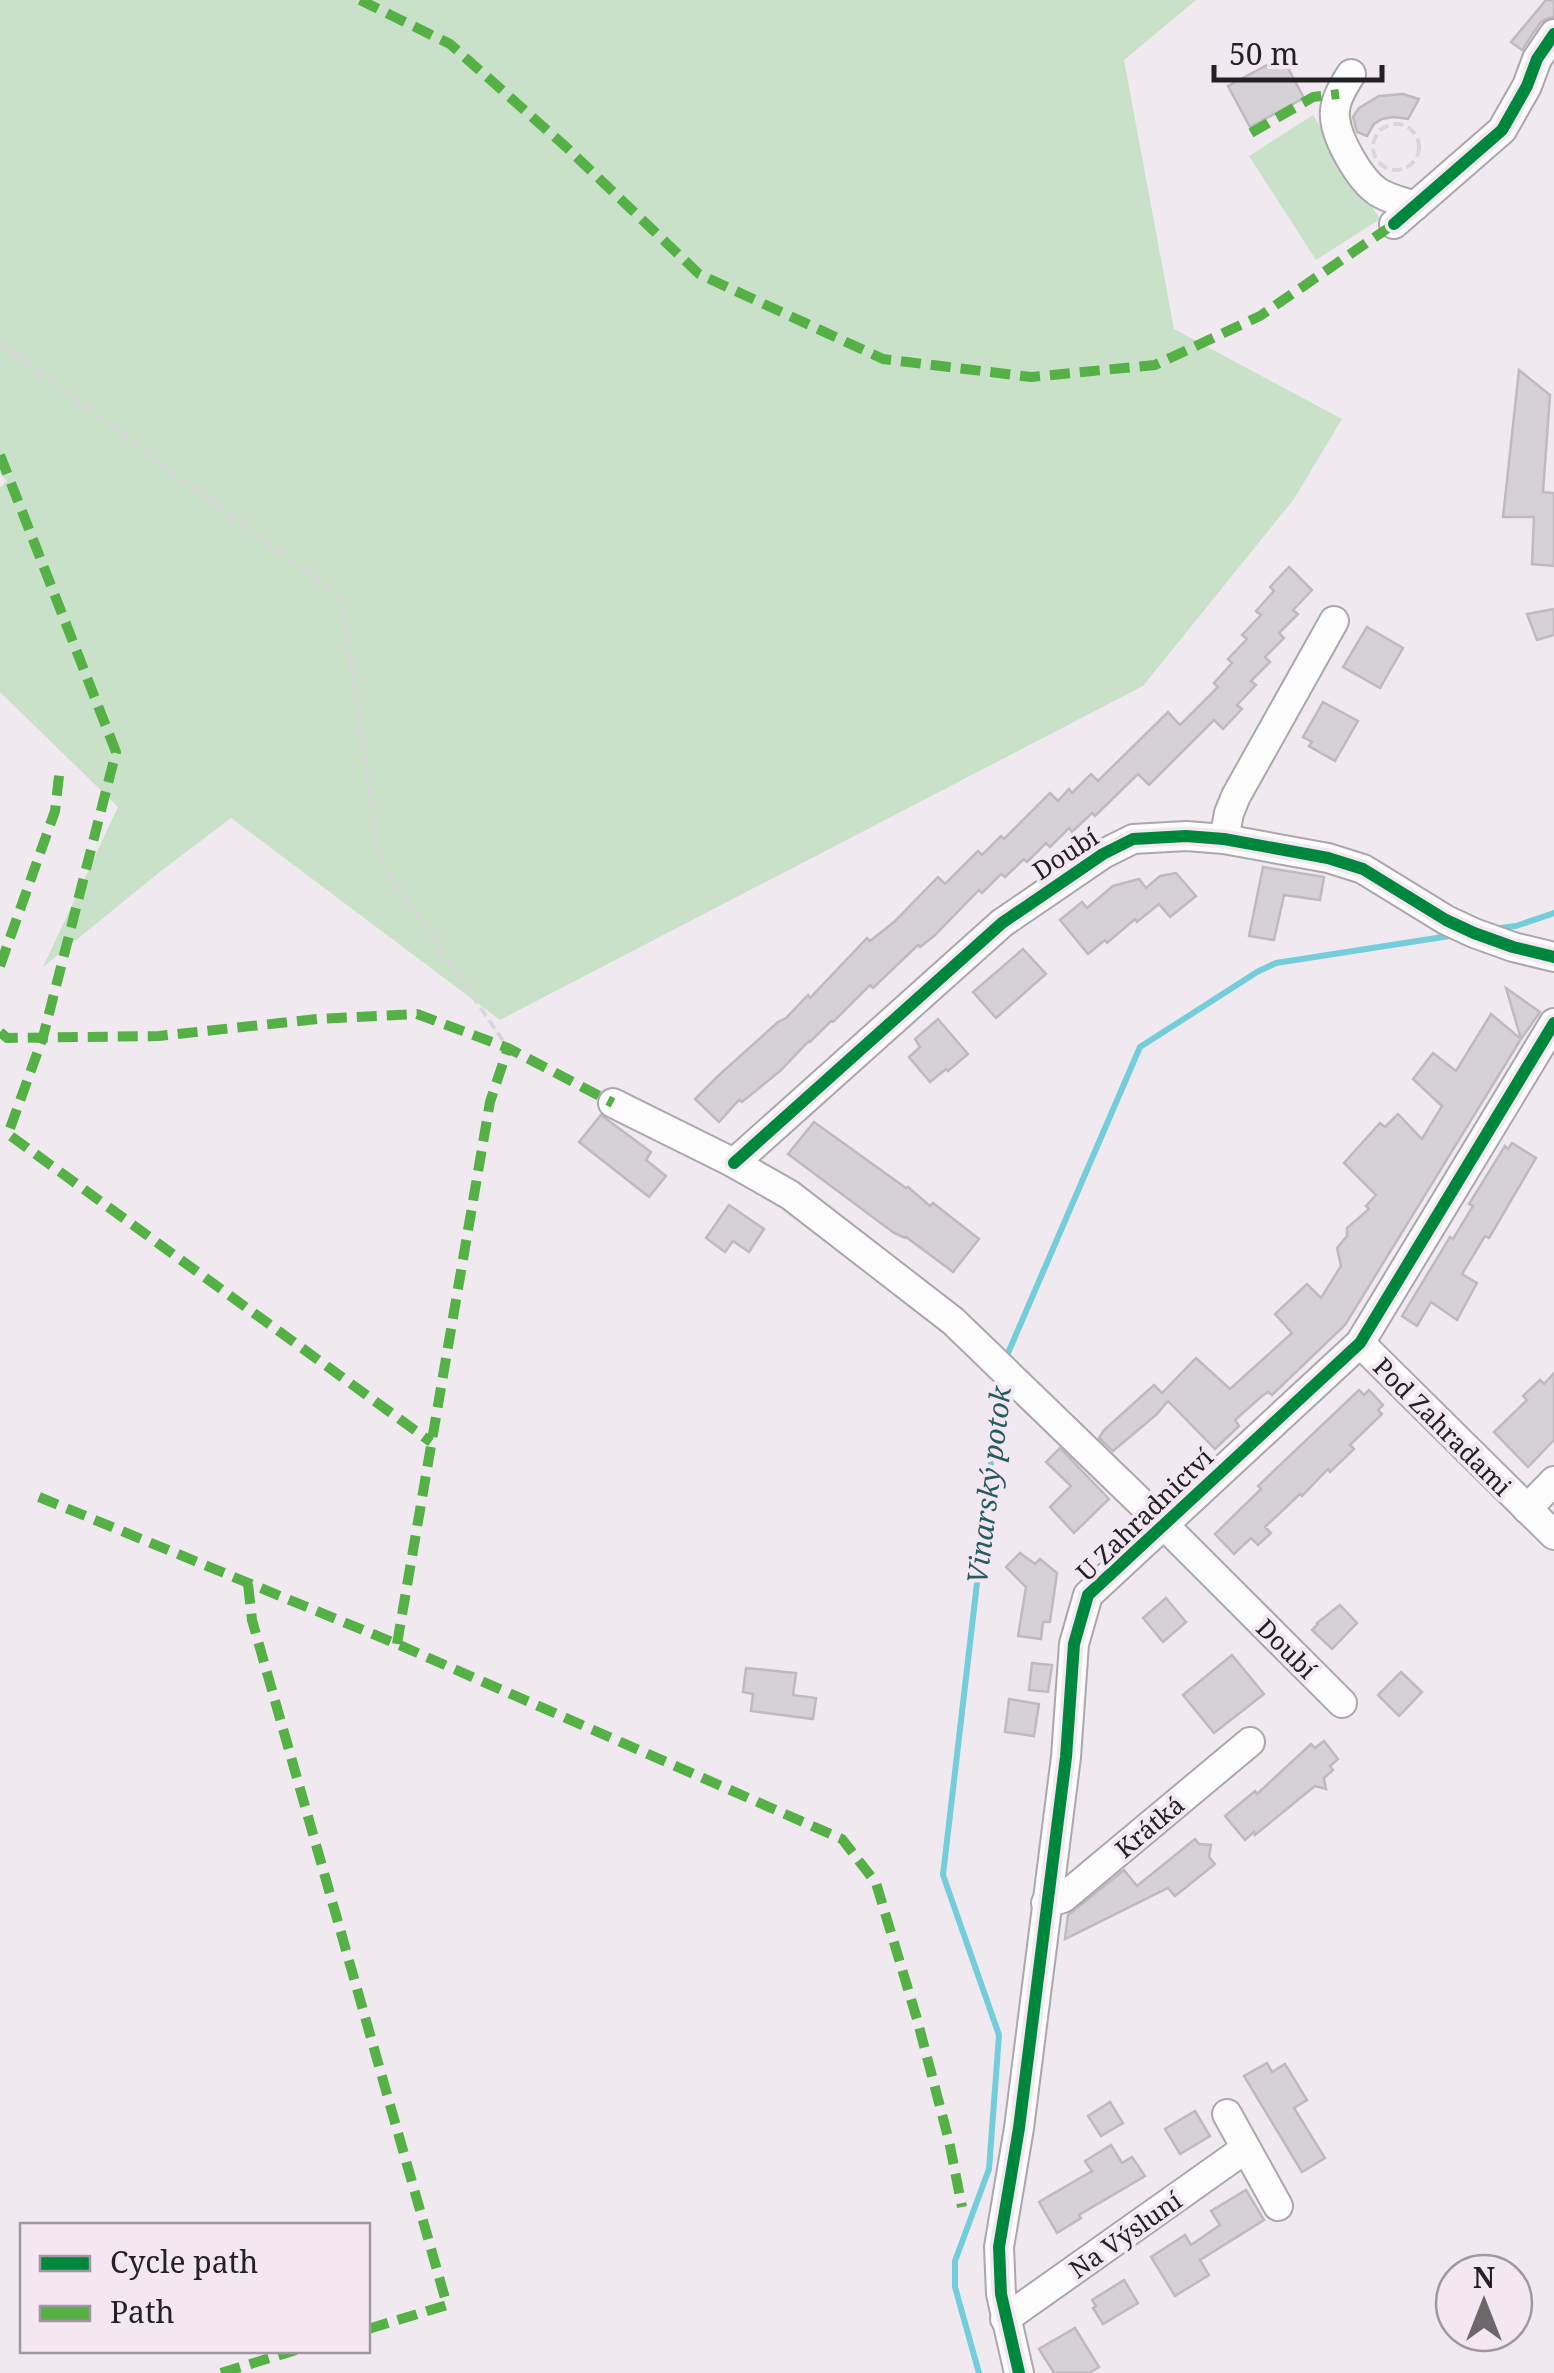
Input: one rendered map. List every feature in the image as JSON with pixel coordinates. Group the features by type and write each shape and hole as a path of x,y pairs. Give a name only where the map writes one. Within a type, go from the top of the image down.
{"street":[{"path":"1351,74 1339,94 1334,118 1364,180 1405,215 1502,130 1537,59 1554,34"},
{"path":"1224,840 1236,796 1334,621"},
{"name":"Doubí","path":"734,1162 971,948 1030,902 1133,839 1186,836 1224,840 1347,863 1474,933 1554,957"},
{"name":"U Zahradnictví","path":"1019,2373 1001,2294 1000,2247 1066,1757 1074,1644 1088,1595 1360,1343 1554,1023"},
{"name":"Doubí","path":"614,1103 734,1162 790,1195 953,1321 1342,1703"},
{"name":"Pod Zahradami","path":"1360,1343 1554,1536"},
{"name":"Pod Zahradami","path":"1526,1509 1554,1481"},
{"name":"Krátká","path":"1046,1903 1063,1898 1250,1742"},
{"path":"1226,2114 1278,2206"},
{"name":"Na Výsluní","path":"1005,2319 1245,2149"}],"path":[{"path":"1393,124 1408,127 1419,144 1416,159 1395,170 1381,164 1374,150 1376,136 1393,124"},
{"path":"0,343 342,600 378,859 508,1048"}],"green space":[{"path":"0,0 1196,0 1124,60 1174,329 1342,419 1294,499 1143,686 500,1020 231,818 43,967 118,807 0,692 0,488 7,481 0,474"},
{"path":"1313,115 1380,219 1316,260 1249,156"}],"building":[{"path":"1546,0 1554,0 1554,17 1540,23 1522,50 1511,42"},
{"path":"1282,57 1304,98 1250,127 1228,86"},
{"path":"1403,94 1419,99 1408,119 1382,119 1367,136 1357,132 1353,117 1359,108 1379,96"},
{"path":"1519,370 1550,395 1543,492 1554,493 1554,566 1532,564 1534,517 1503,517"},
{"path":"1289,567 1312,590 1293,610 1298,614 1279,633 1284,638 1265,657 1270,662 1251,681 1256,685 1237,705 1242,709 1223,729 1214,720 1149,785 1138,774 1095,816 1092,813 1072,832 1069,828 1050,847 1046,843 1027,862 1024,859 1005,877 1001,874 982,893 979,890 934,936 918,945 873,988 870,985 780,1071 742,1102 739,1100 719,1122 695,1099 808,995 810,998 867,938 870,941 894,922 938,877 945,884 978,851 982,855 1001,836 1004,839 1050,793 1058,801 1091,774 1098,781 1168,712 1180,725 1218,687 1214,683 1232,663 1228,659 1247,639 1242,635 1261,615 1256,611 1274,591 1270,587"},
{"path":"1554,609 1554,635 1537,640 1527,614"},
{"path":"1367,627 1403,648 1380,688 1343,667"},
{"path":"1323,702 1358,721 1335,761 1309,746 1312,742 1303,737"},
{"path":"1263,867 1324,877 1320,900 1284,895 1274,940 1249,936"},
{"path":"1176,873 1196,896 1170,917 1159,904 1088,954 1060,920 1082,902 1087,908 1113,886 1139,879 1146,888 1160,876"},
{"path":"1023,949 1046,974 996,1018 973,992"},
{"path":"1506,988 1540,1012 1521,1039"},
{"path":"1491,1014 1521,1039 1345,1325 1272,1395 1268,1392 1262,1396 1235,1420 1239,1426 1215,1449 1168,1401 1113,1451 1099,1438 1154,1385 1162,1393 1196,1358 1230,1389 1292,1333 1275,1314 1307,1284 1321,1298 1341,1266 1337,1248 1347,1236 1347,1228 1369,1209 1366,1206 1376,1195 1344,1163 1380,1123 1385,1127 1398,1114 1422,1139 1442,1106 1413,1079 1433,1053 1456,1071"},
{"path":"938,1019 968,1054 930,1082 909,1057 920,1047 915,1039"},
{"path":"601,1115 651,1152 646,1160 666,1176 649,1197 579,1142"},
{"path":"814,1122 979,1239 953,1272 788,1154"},
{"path":"1512,1143 1536,1158 1489,1238 1485,1236 1462,1274 1477,1283 1457,1320 1431,1302 1417,1326 1402,1316 1473,1206 1469,1204 1505,1146 1508,1149"},
{"path":"729,1205 764,1229 749,1252 733,1241 725,1252 706,1238"},
{"path":"1554,1373 1554,1440 1528,1467 1494,1432 1527,1400 1523,1396"},
{"path":"1359,1390 1364,1395 1369,1390 1383,1405 1378,1410 1382,1414 1350,1445 1354,1449 1265,1527 1271,1533 1258,1545 1251,1538 1234,1554 1215,1534 1261,1489 1258,1486"},
{"path":"1060,1448 1109,1499 1074,1533 1050,1507 1071,1486 1046,1462"},
{"path":"1020,1553 1035,1564 1040,1559 1057,1573 1050,1622 1043,1622 1041,1639 1018,1636 1026,1587 1006,1567"},
{"path":"1166,1598 1186,1622 1163,1642 1143,1618"},
{"path":"1340,1605 1357,1623 1332,1649 1312,1630"},
{"path":"1232,1655 1264,1694 1214,1733 1183,1695"},
{"path":"1032,1663 1052,1665 1048,1692 1029,1690"},
{"path":"746,1668 796,1673 793,1695 816,1698 813,1719 751,1711 753,1694 743,1692"},
{"path":"1401,1672 1422,1692 1399,1716 1378,1695"},
{"path":"1009,1699 1039,1704 1034,1736 1005,1732"},
{"path":"1324,1741 1338,1759 1324,1778 1326,1789 1315,1786 1245,1840 1225,1816 1255,1791 1257,1794 1311,1744 1315,1748"},
{"path":"1195,1839 1199,1844 1211,1845 1209,1857 1215,1864 1175,1896 1168,1888 1065,1939 1068,1915 1124,1870 1137,1886"},
{"path":"1267,2063 1272,2072 1285,2064 1307,2100 1294,2108 1325,2158 1302,2172 1244,2076"},
{"path":"1110,2102 1123,2123 1101,2136 1088,2116"},
{"path":"1195,2111 1210,2136 1180,2154 1165,2129"},
{"path":"1111,2145 1122,2163 1132,2157 1145,2176 1079,2215 1081,2218 1057,2233 1039,2202 1092,2171 1085,2161"},
{"path":"1246,2190 1264,2220 1200,2260 1209,2275 1175,2296 1151,2257 1185,2235 1191,2245 1220,2225 1211,2211"},
{"path":"1124,2280 1138,2303 1103,2324 1092,2300"},
{"path":"1075,2328 1099,2367 1089,2373 1054,2373 1039,2349"}],"waterway":[{"name":"Vinarský potok","path":"1493,929 1554,913"},
{"name":"Vinarský potok","path":"1005,1360 1140,1047 1276,963 1456,935"},
{"name":"Vinarský potok","path":"979,2373 955,2287 955,2261 989,2169 999,2035 943,1875 1001,1377"}],"marked path":[{"path":"360,0 450,44 566,147 699,274 883,359 1031,377 1155,365 1260,316 1394,224"},
{"path":"1251,133 1313,97 1339,94"},
{"path":"0,455 116,752 43,1037 8,1134 431,1442"},
{"path":"0,966 55,811 60,767"},
{"path":"0,1032 7,1038 159,1036 317,1019 417,1014 508,1048 613,1103"},
{"path":"397,1644 490,1102 508,1048"},
{"path":"39,1497 397,1644 842,1839 876,1883 917,2019 962,2207"},
{"path":"248,1584 252,1620 447,2305 370,2328"},
{"path":"221,2373 286,2353"}],"cycle path":[{"path":"1394,224 1502,130 1537,59 1554,34"},
{"path":"734,1163 1002,923 1103,854 1133,839 1224,839 1328,858 1363,869 1474,933 1554,957"},
{"path":"1019,2373 1001,2294 999,2247 1019,2128 1066,1757 1074,1644 1088,1595 1360,1343 1554,1023"}]}
